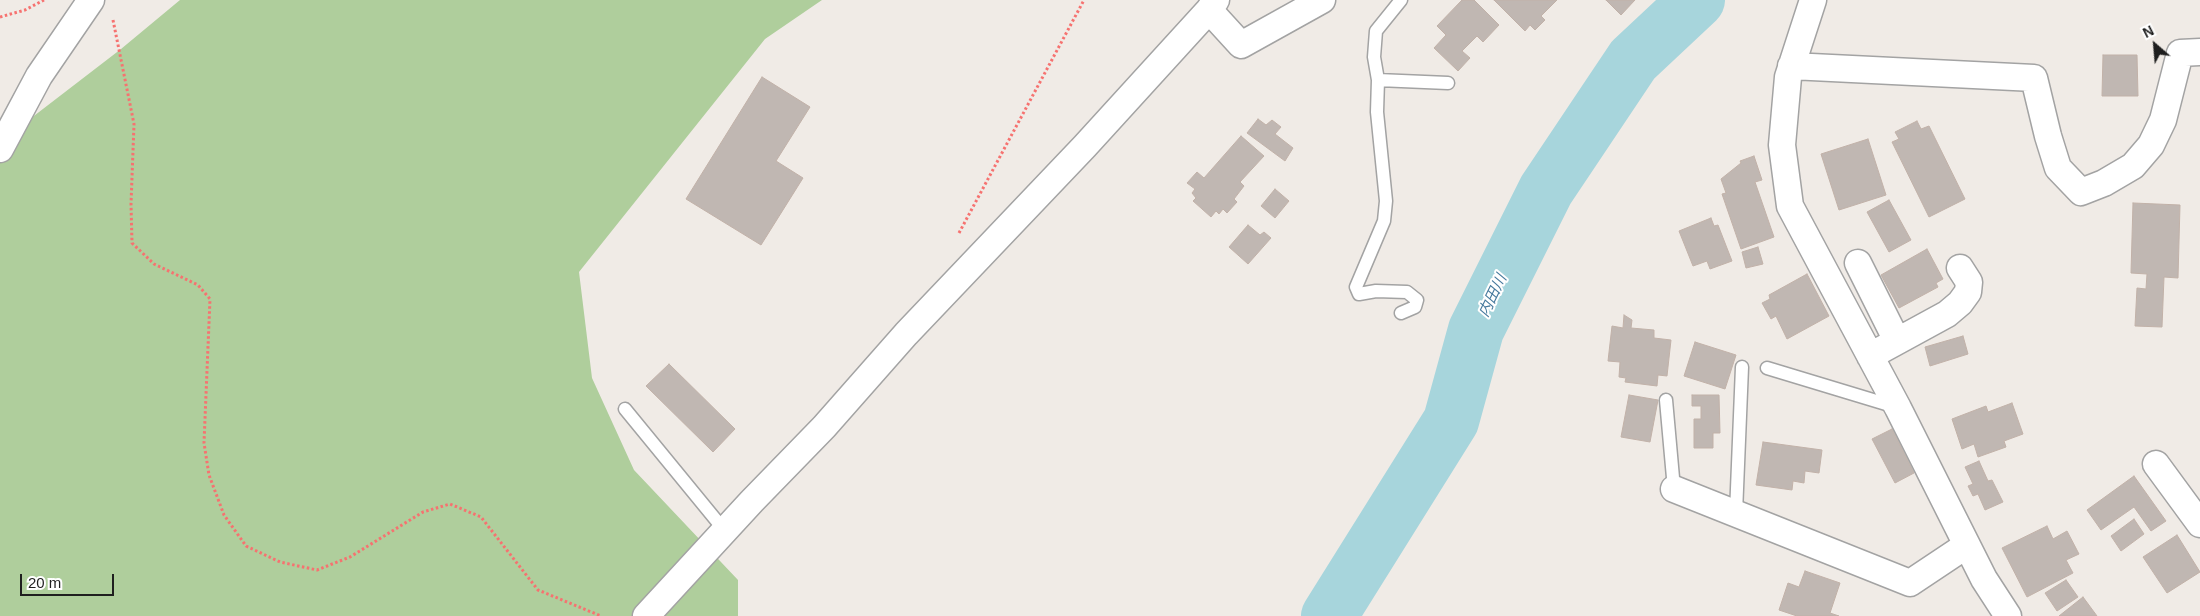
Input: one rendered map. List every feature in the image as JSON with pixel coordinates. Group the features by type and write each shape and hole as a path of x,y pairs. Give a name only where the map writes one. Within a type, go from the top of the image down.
{"street":[{"path":"0,149 39,76 91,0"},
{"path":"646,616 824,427 906,334 1086,146 1213,5 1241,45 1322,0"},
{"path":"1813,0 1788,77 1782,146 1790,206 1898,408 1984,578 2008,616"},
{"path":"1791,66 2034,78 2058,168 2082,192 2104,183 2133,166 2151,145 2163,120 2180,53 2200,52"},
{"path":"1858,263 1897,341"},
{"path":"1870,356 1947,314 1960,303 1968,292 1969,282 1960,268"},
{"path":"2156,464 2200,524"},
{"path":"1674,489 1910,583 1967,545"}],"lane":[{"path":"1401,0 1376,31 1374,57 1378,80 1377,112 1386,201 1384,221 1356,287 1359,294 1376,291 1407,292 1417,300 1415,307 1401,313"},
{"path":"1378,80 1448,83"},
{"path":"1736,513 1742,367"},
{"path":"1767,368 1898,408"},
{"path":"1666,400 1674,489"},
{"path":"625,409 725,531"}],"path":[{"path":"0,17 24,10 44,0"},
{"path":"957,237 1084,0"},
{"path":"113,19 134,124 131,204 132,243 154,264 198,285 210,299 204,442 209,475 224,515 246,546 280,562 317,570 350,558 423,512 450,504 481,517 538,590 594,611 601,616"}],"green space":[{"path":"180,0 822,0 765,39 579,272 592,378 634,470 738,580 738,616 0,616 0,142 121,49"}],"building":[{"path":"1462,0 1474,0 1499,25 1483,42 1477,36 1462,51 1470,58 1458,71 1434,48 1446,35 1437,26"},
{"path":"1494,0 1557,0 1541,16 1545,20 1535,30 1530,25 1525,31"},
{"path":"1606,0 1635,0 1621,15"},
{"path":"2103,55 2137,55 2138,96 2102,96"},
{"path":"762,77 810,107 776,161 803,178 761,245 686,199"},
{"path":"1258,119 1266,125 1272,120 1281,127 1275,134 1293,148 1285,161 1247,133"},
{"path":"1917,121 1921,129 1929,126 1965,199 1929,217 1892,142 1899,139 1895,132"},
{"path":"1241,136 1264,156 1240,182 1244,186 1234,199 1237,202 1227,213 1223,209 1219,214 1216,211 1211,217 1193,201 1196,198 1192,193 1195,189 1187,183 1197,172 1204,178"},
{"path":"1868,139 1886,195 1839,210 1821,154"},
{"path":"1754,156 1762,180 1755,182 1774,237 1741,249 1722,194 1726,193 1721,179 1741,163 1740,161"},
{"path":"1275,189 1289,201 1275,218 1261,206"},
{"path":"1889,200 1911,240 1889,252 1867,212"},
{"path":"2133,203 2180,205 2178,278 2164,277 2162,327 2135,326 2137,288 2146,289 2147,274 2131,273"},
{"path":"1711,218 1714,226 1718,225 1732,261 1710,269 1707,261 1693,266 1679,231"},
{"path":"1248,225 1260,235 1264,232 1271,238 1248,264 1229,247"},
{"path":"1758,247 1763,264 1746,268 1742,252"},
{"path":"1927,249 1943,279 1936,283 1938,287 1899,308 1881,275"},
{"path":"1807,274 1829,316 1787,339 1776,316 1771,319 1762,303 1770,299 1769,295"},
{"path":"1624,315 1632,320 1631,328 1654,330 1654,338 1671,340 1667,376 1658,375 1657,386 1625,382 1626,378 1619,377 1620,362 1608,361 1612,326 1623,328"},
{"path":"1963,336 1968,354 1930,366 1925,347"},
{"path":"1695,342 1736,355 1725,389 1684,376"},
{"path":"669,364 735,429 713,452 646,386"},
{"path":"1629,395 1658,400 1650,442 1621,437"},
{"path":"1692,395 1719,395 1720,433 1713,433 1713,448 1694,448 1694,419 1701,419 1701,406 1692,406"},
{"path":"2012,403 2023,434 2004,441 2006,447 1978,457 1974,444 1962,449 1952,419 1986,406 1988,412"},
{"path":"1892,429 1914,473 1895,483 1872,439"},
{"path":"1763,442 1822,450 1819,473 1805,471 1804,483 1793,481 1792,490 1756,485"},
{"path":"1979,461 1988,481 1992,480 2003,502 1985,510 1978,494 1973,496 1968,486 1973,484 1965,467"},
{"path":"2134,476 2166,521 2151,531 2134,507 2101,530 2087,510"},
{"path":"2134,519 2144,534 2121,551 2111,536"},
{"path":"2047,526 2053,539 2067,531 2079,554 2066,560 2073,573 2027,597 2002,548"},
{"path":"2177,535 2200,572 2167,593 2143,557"},
{"path":"1805,571 1840,583 1830,613 1839,616 1797,616 1779,610 1788,583 1799,587"},
{"path":"2066,580 2078,597 2057,611 2045,593"},
{"path":"2083,597 2097,616 2059,616"}],"waterway":[{"name":"内田川","path":"1329,616 1451,421 1476,330 1546,190 1633,60 1697,0"}]}
